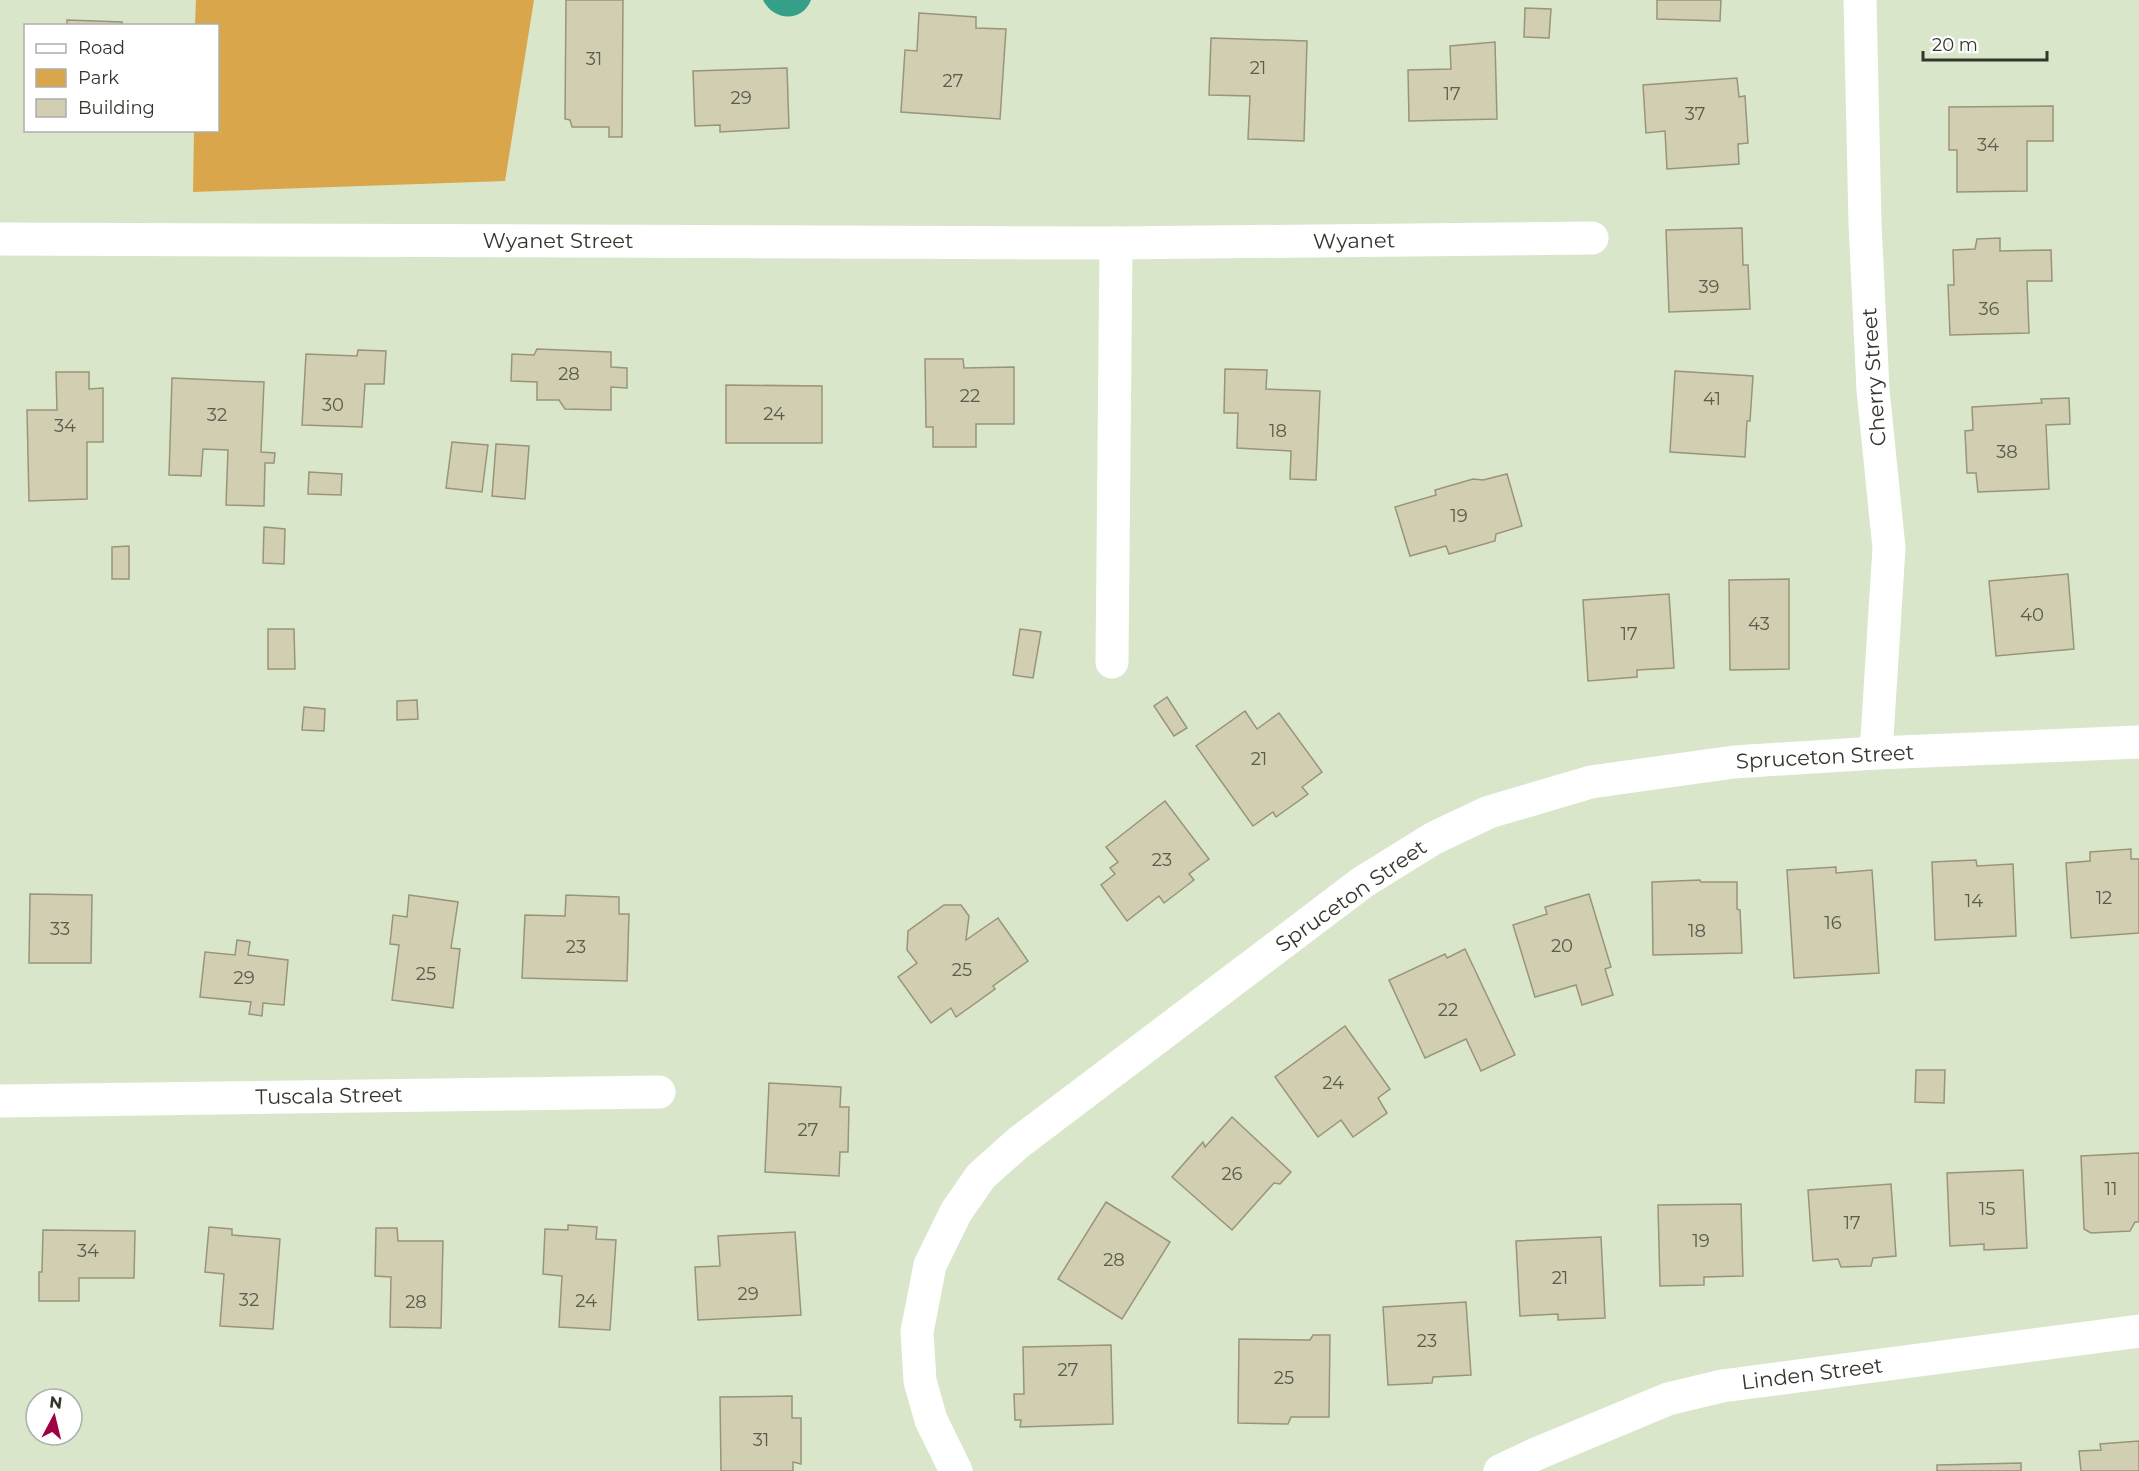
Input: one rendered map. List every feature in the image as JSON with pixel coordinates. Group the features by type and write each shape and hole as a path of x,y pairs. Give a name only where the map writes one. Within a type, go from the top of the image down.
{"street":[{"name":"Cherry Street","path":"1860,0 1865,223 1873,390 1889,548 1876,753"},
{"name":"Wyanet","path":"1116,243 1592,238"},
{"name":"Wyanet Street","path":"0,239 1116,243"},
{"path":"1112,662 1116,243"},
{"name":"Spruceton Street","path":"956,1471 931,1420 920,1381 917,1332 930,1265 956,1212 981,1176 1018,1143 1364,882 1434,838 1489,812 1591,782 1734,762 1876,753 2139,742"},
{"name":"Tuscala Street","path":"0,1101 659,1092"},
{"name":"Linden Street","path":"1500,1471 1668,1399 1722,1386 2139,1331"}],"green space":[{"path":"196,0 534,0 505,181 193,192 194,132 219,132 219,24 195,24"}],"water":[{"path":"763,0 811,0 801,13 787,16 773,12"}],"building":[{"path":"566,0 623,0 622,137 609,137 609,127 572,127 570,120 565,119"},
{"path":"1657,0 1721,0 1720,21 1657,19"},
{"path":"1525,8 1551,9 1549,38 1524,37"},
{"path":"919,13 976,17 976,28 1006,29 1000,119 901,112 905,50 917,51"},
{"path":"67,20 122,22 122,24 67,24"},
{"path":"1211,38 1307,41 1304,141 1248,139 1250,96 1209,95"},
{"path":"1495,42 1497,119 1409,121 1408,70 1451,69 1450,46"},
{"path":"787,68 789,128 720,132 720,125 695,126 693,71"},
{"path":"1737,78 1739,97 1745,96 1748,143 1738,144 1739,164 1667,169 1665,131 1646,133 1643,85"},
{"path":"2053,106 2053,141 2027,141 2027,191 1957,192 1957,150 1949,150 1949,107"},
{"path":"1742,228 1743,265 1748,265 1750,309 1669,312 1666,230"},
{"path":"2000,238 2000,251 2051,250 2052,281 2027,281 2029,333 1950,335 1948,285 1954,285 1953,250 1975,249 1977,239"},
{"path":"537,349 611,352 611,367 627,368 627,388 611,387 611,410 565,409 559,400 537,400 537,382 511,381 512,354 534,355"},
{"path":"358,350 386,351 384,384 365,384 362,427 302,425 306,354 357,356"},
{"path":"925,359 963,359 964,368 1014,367 1014,424 976,424 976,447 933,447 933,427 926,427"},
{"path":"1225,369 1267,370 1266,389 1320,391 1316,480 1290,479 1291,451 1237,448 1238,413 1224,413"},
{"path":"1675,371 1753,376 1745,457 1670,452"},
{"path":"56,372 89,372 89,389 103,388 103,442 87,442 87,499 29,501 27,410 57,410"},
{"path":"172,378 264,382 261,452 275,453 274,463 265,463 264,506 226,505 228,450 203,449 201,476 169,475"},
{"path":"726,385 822,386 822,443 726,443"},
{"path":"2069,398 2070,424 2046,425 2049,489 1978,492 1976,473 1967,473 1965,431 1973,430 1972,407 2042,403 2041,399"},
{"path":"452,442 488,445 482,492 446,488"},
{"path":"496,444 529,446 525,499 492,496"},
{"path":"309,472 342,474 341,495 308,494"},
{"path":"1507,474 1522,526 1496,534 1495,541 1449,554 1446,546 1410,556 1395,507 1436,495 1435,490 1473,479 1483,480"},
{"path":"264,527 285,529 284,564 263,563"},
{"path":"129,546 129,579 112,579 112,547"},
{"path":"2068,574 2074,649 1996,656 1989,581"},
{"path":"1789,579 1789,669 1730,670 1729,580"},
{"path":"1669,594 1674,668 1637,670 1637,677 1588,681 1583,600"},
{"path":"268,629 294,629 295,669 268,669"},
{"path":"1020,629 1041,632 1033,678 1013,675"},
{"path":"1167,697 1187,728 1174,736 1154,706"},
{"path":"417,700 418,719 397,720 397,701"},
{"path":"304,707 325,709 324,731 302,730"},
{"path":"1245,711 1257,729 1279,713 1322,772 1302,787 1308,794 1276,817 1273,812 1253,826 1196,746"},
{"path":"1165,801 1209,859 1189,874 1194,880 1164,903 1159,896 1127,921 1101,885 1115,874 1110,868 1118,862 1106,847"},
{"path":"2131,849 2131,859 2139,859 2139,933 2071,938 2066,863 2090,861 2090,852"},
{"path":"1976,860 1977,866 2013,864 2016,936 1935,940 1932,862"},
{"path":"1836,867 1836,873 1872,870 1879,973 1794,978 1787,870"},
{"path":"1700,880 1701,882 1737,882 1737,909 1740,910 1742,953 1653,955 1652,882"},
{"path":"30,894 92,895 91,963 29,963"},
{"path":"1589,894 1611,967 1605,969 1613,995 1582,1005 1576,985 1535,997 1513,925 1547,914 1545,907"},
{"path":"409,895 458,902 451,948 460,949 453,1008 392,1000 399,945 390,944 393,915 407,917"},
{"path":"566,895 619,897 619,914 629,914 627,981 522,978 525,915 565,916"},
{"path":"944,905 961,905 969,916 966,940 998,918 1028,961 993,986 995,989 956,1017 951,1008 931,1023 898,977 917,963 907,950 908,931"},
{"path":"237,940 250,942 248,955 288,960 284,1005 263,1003 262,1016 249,1014 251,1002 200,997 205,952 235,955"},
{"path":"1465,949 1515,1055 1481,1071 1466,1039 1425,1058 1389,980 1445,954 1447,958"},
{"path":"1345,1026 1390,1089 1378,1098 1387,1113 1353,1137 1341,1120 1318,1137 1275,1077"},
{"path":"1916,1070 1945,1070 1944,1103 1915,1102"},
{"path":"769,1083 841,1087 840,1107 849,1107 848,1152 840,1152 839,1176 765,1172"},
{"path":"1232,1117 1291,1172 1280,1184 1274,1183 1232,1230 1172,1177 1203,1142 1205,1147"},
{"path":"2139,1153 2139,1222 2135,1222 2130,1231 2091,1233 2084,1229 2081,1156"},
{"path":"2023,1170 2027,1248 1984,1250 1984,1244 1950,1246 1947,1173"},
{"path":"1891,1184 1896,1256 1873,1258 1871,1266 1841,1267 1838,1259 1813,1261 1808,1190"},
{"path":"1106,1202 1170,1242 1122,1319 1058,1279"},
{"path":"1741,1204 1743,1276 1704,1277 1704,1285 1660,1286 1658,1205"},
{"path":"568,1225 597,1227 596,1239 616,1240 610,1330 559,1327 562,1276 543,1274 545,1229 568,1230"},
{"path":"209,1227 232,1229 232,1235 280,1239 273,1329 220,1326 224,1274 205,1272"},
{"path":"376,1228 397,1228 398,1241 443,1241 441,1328 390,1327 391,1277 375,1276"},
{"path":"43,1230 135,1231 134,1278 79,1278 79,1301 39,1301"},
{"path":"795,1232 801,1315 698,1320 695,1267 720,1266 718,1236"},
{"path":"1601,1237 1605,1318 1558,1320 1558,1314 1520,1316 1516,1241"},
{"path":"1466,1302 1471,1375 1433,1377 1432,1383 1388,1385 1383,1307"},
{"path":"1313,1335 1330,1335 1329,1417 1291,1417 1288,1424 1238,1423 1239,1339 1310,1340"},
{"path":"1111,1345 1113,1424 1020,1427 1021,1420 1015,1420 1014,1394 1024,1394 1023,1347"},
{"path":"792,1396 792,1418 801,1418 801,1464 793,1462 793,1471 721,1471 720,1397"},
{"path":"2139,1441 2139,1471 2081,1471 2079,1451 2101,1450 2100,1444"},
{"path":"2021,1463 2021,1471 1937,1471 1937,1465"}]}
